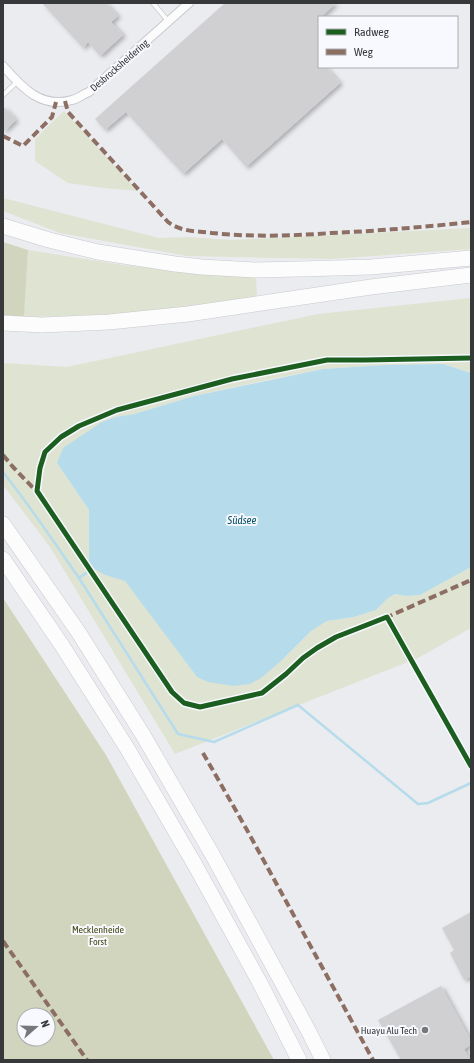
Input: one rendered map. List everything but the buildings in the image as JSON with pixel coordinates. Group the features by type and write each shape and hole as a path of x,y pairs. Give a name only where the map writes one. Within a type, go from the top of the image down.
{"highway":[{"path":"3,226 49,240 98,252 202,267 254,270 371,267 471,258"},
{"path":"3,323 42,325 109,322 188,314 371,287 471,275"},
{"path":"3,524 79,633 143,735 216,860 323,1060"},
{"path":"3,559 61,644 127,748 199,872 260,984 299,1060"}],"street":[{"name":"Desbrocksheidering","path":"3,66 17,82 33,95 47,101 56,102 73,100 89,92 189,3"}],"lane":[{"path":"153,3 168,21"},
{"path":"3,95 17,82"}],"green space":[{"path":"64,111 138,191 68,183 35,161 35,139"},
{"path":"3,198 159,238 187,237 232,240 471,228 471,249 332,259 187,256 60,233 3,211"},
{"path":"3,242 28,250 24,317 3,315"},
{"path":"28,250 123,265 189,272 256,276 257,298 107,315 24,317"},
{"path":"471,298 471,373 443,364 384,365 323,369 262,381 194,396 102,422 57,463 89,510 90,534 105,575 125,580 197,677 282,660 311,631 327,621 354,617 376,610 387,599 395,594 406,596 420,595 471,567 471,628 418,658 175,754 50,547 3,485 3,363 67,367 318,314"},
{"name":"Mecklenheide Forst","path":"3,598 106,755 274,1060 3,1060"}],"water":[{"name":"Südsee","path":"443,364 471,373 471,567 420,595 406,596 395,594 387,599 376,610 354,617 327,621 311,631 282,660 261,678 250,684 234,686 208,682 197,677 125,581 105,575 93,568 89,562 89,510 57,463 63,448 102,422 194,396 323,369 384,365"}],"waterway":[{"path":"3,472 79,578 93,568"},
{"path":"79,578 178,734 214,742 298,705 418,804 428,803 471,783"}],"marked path":[{"path":"65,101 68,112 168,222 178,228 195,231 256,236 384,230 471,222"},
{"path":"3,136 23,146 52,117 56,102"},
{"path":"3,455 38,493"},
{"path":"385,618 471,580"},
{"path":"203,753 373,1060"},
{"path":"3,941 87,1060"}],"cycle path":[{"path":"471,358 327,360 232,379 117,410 79,426 61,437 45,452 40,468 37,491 172,692 184,703 200,707 262,693 317,648 336,637 387,617 471,766"}],"place":[{"name":"Huayu Alu Tech","path":"425,1030"}]}
